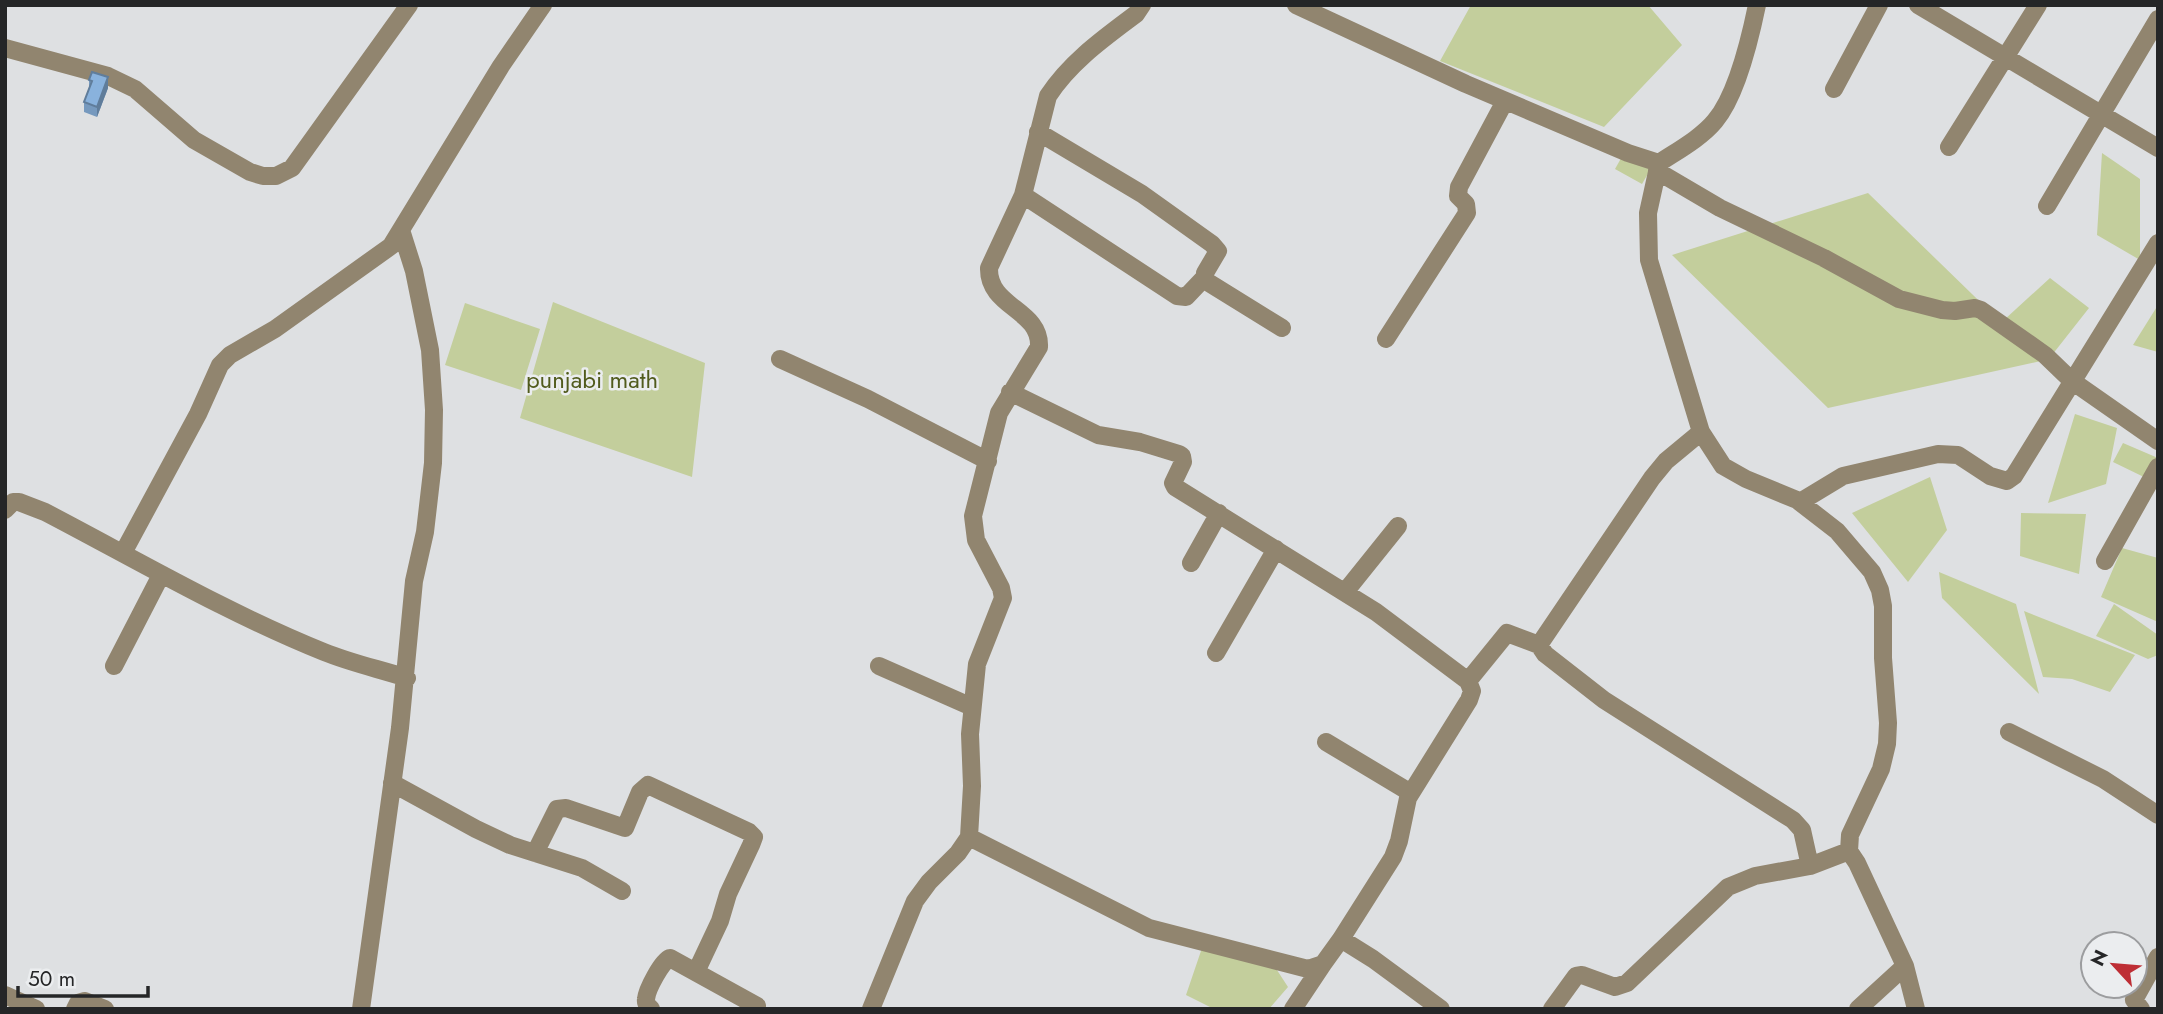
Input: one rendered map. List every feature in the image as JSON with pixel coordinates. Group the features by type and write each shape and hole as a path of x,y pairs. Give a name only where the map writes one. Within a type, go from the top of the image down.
{"street":[{"path":"5,48 108,76 135,89 194,140 250,172 276,176 292,168 409,5"},
{"path":"123,553 198,414 220,365 230,355 275,329 385,253 501,66 543,5"},
{"path":"871,1009 915,901 969,837 972,707 977,664 1003,598 1001,587 976,540 973,516 999,413 1039,347 1039,335 1034,326 994,290 989,280 989,268 1023,195 1048,96 1081,57 1136,14 1142,5"},
{"path":"1296,5 1505,101 1658,167 1720,208 1825,258 1899,299 1942,310 1981,310 2045,355 2072,381 2158,441"},
{"path":"1757,5 1748,47 1725,107 1702,133 1658,167 1648,213 1649,260 1702,432 1723,466 1734,474 1800,502 1837,531 1872,572 1880,590 1883,606 1887,744 1881,769 1850,835 1849,851 1905,965 1916,1009"},
{"path":"1834,89 1879,5"},
{"path":"1918,5 2158,148"},
{"path":"1950,147 2038,5"},
{"path":"2047,206 2158,19"},
{"path":"1385,339 1467,213 1466,204 1458,196 1458,187 1505,101"},
{"path":"1023,195 1177,296 1186,297 1204,278 1217,251 1212,244 1160,206 1038,132"},
{"path":"361,1009 407,677 414,581 425,531 433,463 434,410 427,338 414,271 401,230"},
{"path":"1800,502 1843,476 1938,454 1958,455 1990,476 2007,481 2014,476 2158,243"},
{"path":"1204,278 1282,328"},
{"path":"780,359 868,399 988,461"},
{"path":"1010,392 1098,435 1140,442 1179,454 1183,462 1172,483 1181,491 1376,612 1468,681 1472,691 1469,700 1411,793 1392,857 1293,1009"},
{"path":"1539,645 1651,478 1666,461 1702,432"},
{"path":"2105,561 2158,467"},
{"path":"5,510 13,502 45,512 202,597 302,643 407,677"},
{"path":"1191,563 1219,513"},
{"path":"1345,592 1398,526"},
{"path":"1216,653 1276,549"},
{"path":"114,666 161,575"},
{"path":"1468,681 1507,634 1539,645 1545,654 1604,700 1793,820 1802,830 1810,866"},
{"path":"879,666 972,707"},
{"path":"2009,732 2103,779 2158,815"},
{"path":"1326,743 1411,793"},
{"path":"392,783 476,829 535,853 582,868 622,891"},
{"path":"535,853 557,809 566,808 625,828 640,792 648,785 749,832 753,840 696,972"},
{"path":"969,837 1149,929 1308,969 1323,964"},
{"path":"1552,1009 1576,976 1582,975 1615,987 1627,983 1728,887 1755,876 1810,866 1849,851"},
{"path":"1341,939 1441,1009"},
{"path":"2141,1009 2135,1004 2136,996 2158,957"},
{"path":"650,1008 646,998 666,958 675,959 757,1006"},
{"path":"1858,1009 1905,965"},
{"path":"5,995 36,1009"},
{"path":"75,1009 78,1003 85,1001 105,1009"}],"green space":[{"path":"1471,5 1648,5 1682,45 1604,127 1440,61"},
{"path":"1624,153 1653,165 1642,184 1615,169"},
{"path":"2102,153 2140,179 2140,260 2097,235"},
{"path":"1868,193 2041,361 1828,408 1672,255"},
{"path":"2050,278 2089,308 2052,355 2004,320"},
{"name":"punjabi math","path":"553,302 705,363 692,477 520,418"},
{"path":"465,303 540,329 521,390 445,365"},
{"path":"2158,305 2158,352 2133,345"},
{"path":"2075,414 2117,428 2106,484 2048,503"},
{"path":"2123,443 2158,458 2158,464 2148,479 2113,462"},
{"path":"1930,477 1947,530 1908,582 1852,513"},
{"path":"2021,513 2086,514 2079,574 2020,556"},
{"path":"2122,548 2158,558 2158,622 2101,597"},
{"path":"1939,572 2016,604 2039,694 1942,598"},
{"path":"2114,604 2158,635 2158,655 2148,659 2096,636"},
{"path":"2024,611 2135,655 2110,692 2072,679 2043,677"},
{"path":"1202,948 1275,967 1288,987 1269,1009 1214,1009 1186,995"}],"building":[{"path":"92,72 108,77 97,107 84,102 92,81 89,80"}]}
